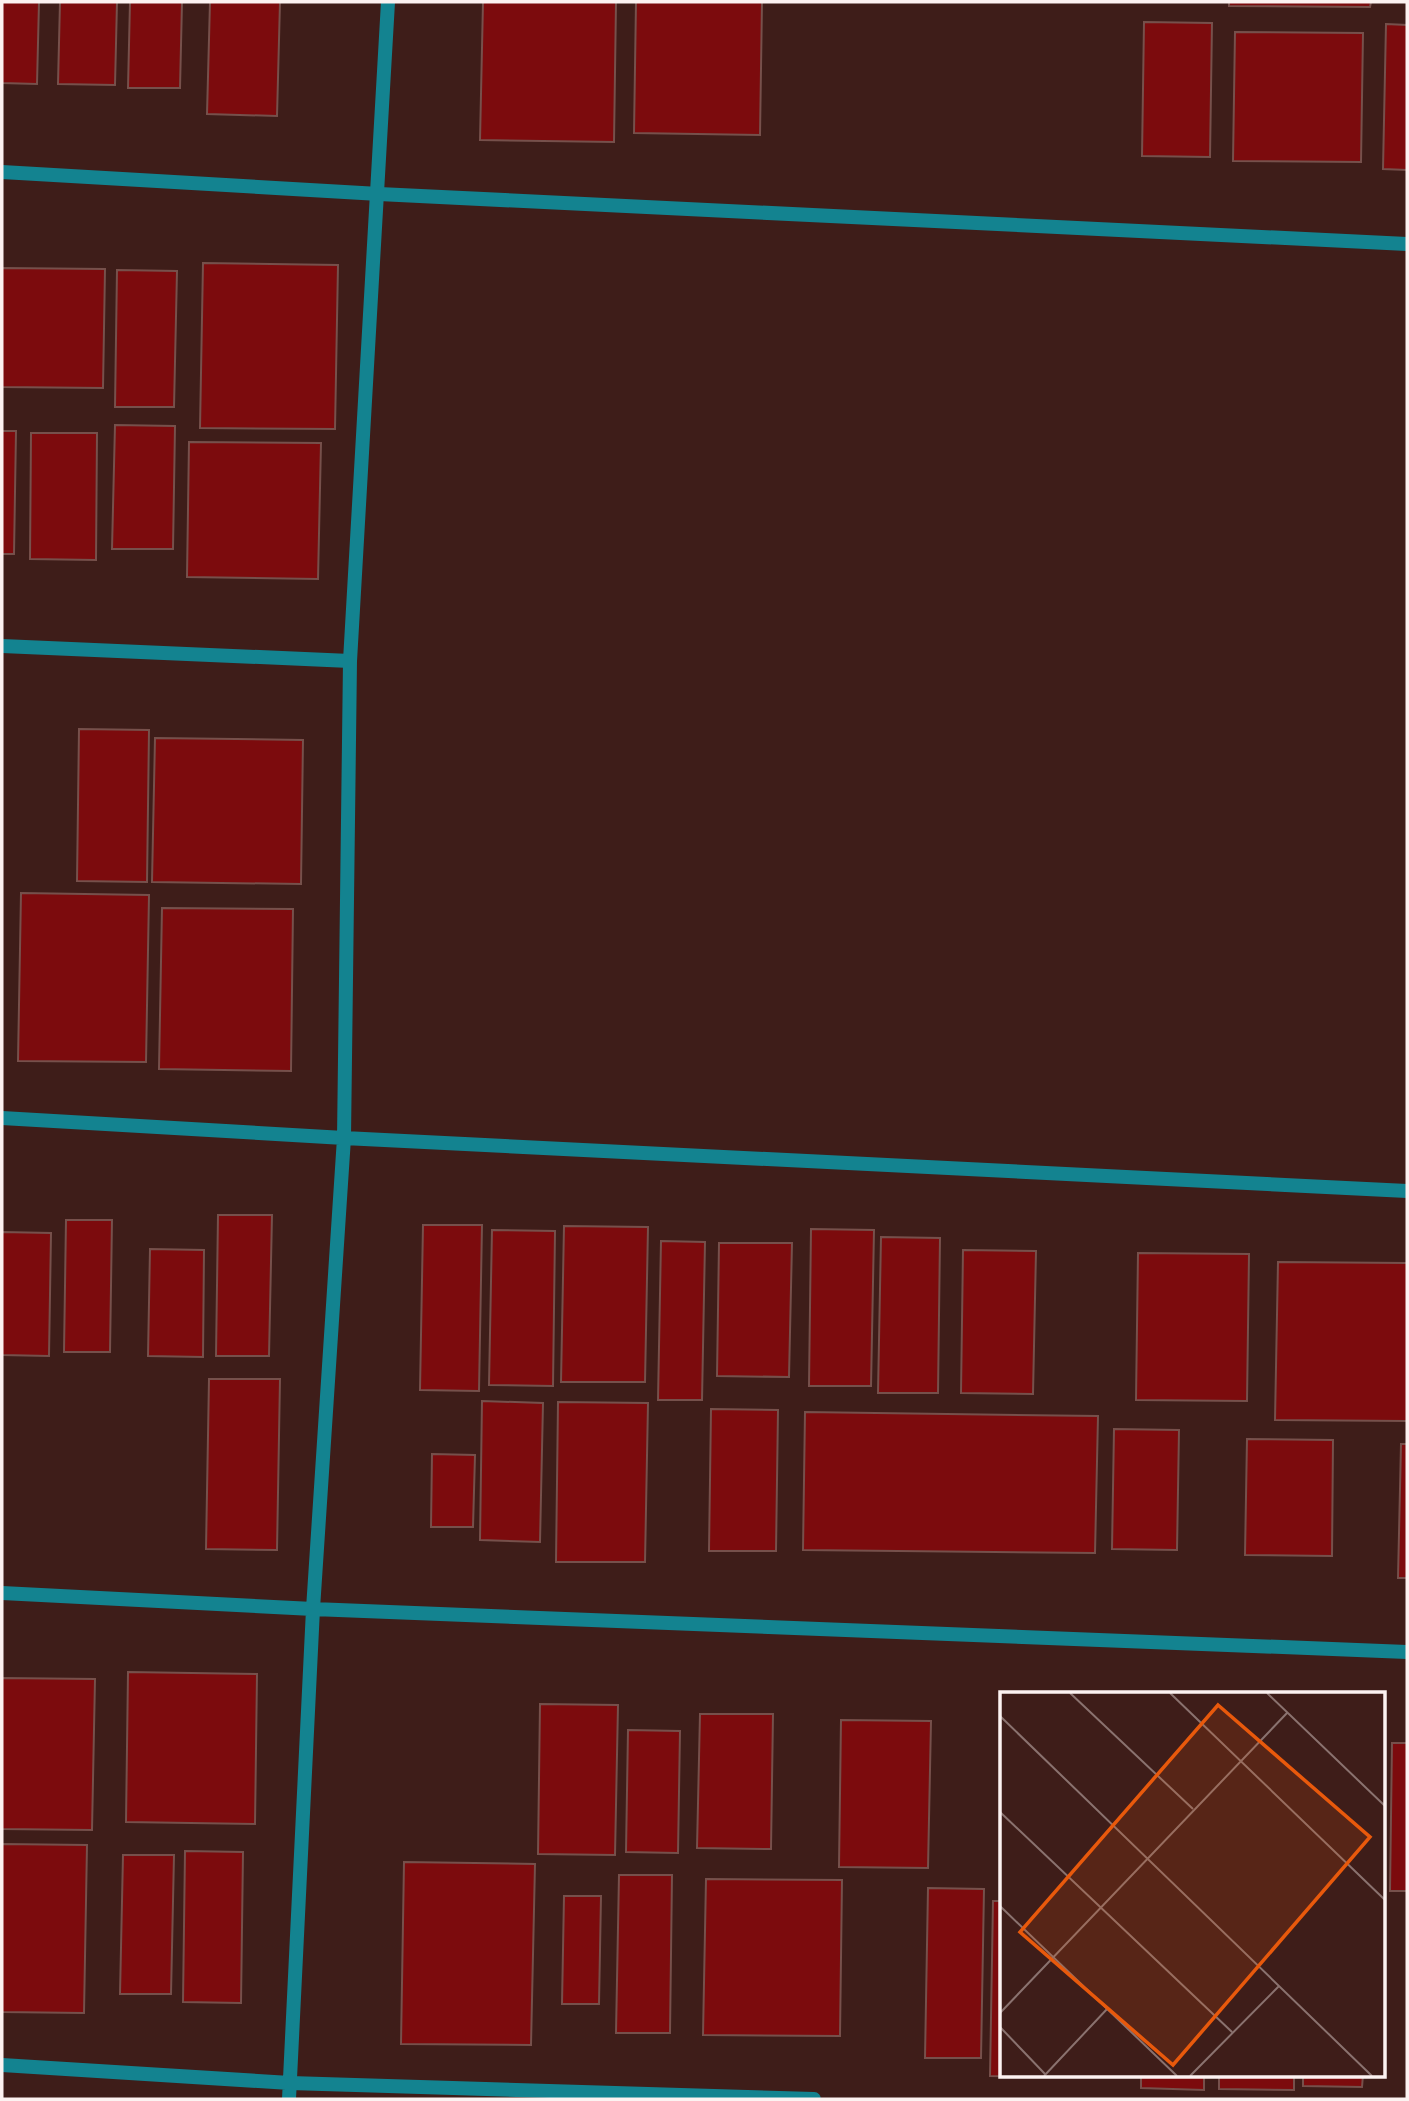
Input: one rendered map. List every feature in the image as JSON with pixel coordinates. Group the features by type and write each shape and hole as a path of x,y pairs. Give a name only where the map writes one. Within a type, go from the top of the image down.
{"lane":[{"path":"289,2099 313,1609 344,1138 350,661 388,2"},
{"path":"2,172 379,194 1407,244"},
{"path":"2,646 350,661"},
{"path":"2,1118 344,1138 1407,1191"},
{"path":"2,1593 313,1609 1407,1652"},
{"path":"2,2065 290,2083 812,2099"}],"building":[{"path":"2,2 39,2 37,84 2,83"},
{"path":"60,2 117,2 115,85 58,84"},
{"path":"130,2 182,2 180,88 128,88"},
{"path":"210,2 280,2 277,116 207,114"},
{"path":"483,2 616,2 614,142 480,140"},
{"path":"636,2 762,2 760,135 634,133"},
{"path":"1229,2 1371,2 1370,7 1229,6"},
{"path":"1144,22 1212,23 1210,157 1142,156"},
{"path":"1386,24 1407,25 1407,170 1383,169"},
{"path":"1235,32 1363,33 1361,162 1233,161"},
{"path":"203,263 338,265 335,429 200,428"},
{"path":"2,268 105,269 103,388 2,387"},
{"path":"117,270 177,271 174,407 115,407"},
{"path":"115,425 175,426 173,549 112,549"},
{"path":"2,431 16,431 14,554 2,554"},
{"path":"31,433 97,433 96,560 30,559"},
{"path":"189,442 321,443 318,579 187,577"},
{"path":"79,729 149,730 147,882 77,881"},
{"path":"155,738 303,740 301,884 152,882"},
{"path":"21,893 149,895 146,1062 18,1061"},
{"path":"162,908 293,909 291,1071 159,1069"},
{"path":"218,1215 272,1215 269,1356 216,1356"},
{"path":"66,1220 112,1220 110,1352 64,1352"},
{"path":"423,1225 482,1225 479,1391 420,1390"},
{"path":"564,1226 648,1227 645,1382 561,1382"},
{"path":"811,1229 874,1230 871,1386 809,1386"},
{"path":"492,1230 555,1231 553,1386 489,1385"},
{"path":"2,1232 51,1233 49,1356 2,1355"},
{"path":"881,1237 940,1238 938,1393 878,1393"},
{"path":"661,1241 705,1242 702,1400 658,1400"},
{"path":"719,1243 792,1243 789,1377 717,1376"},
{"path":"150,1249 204,1250 203,1357 148,1356"},
{"path":"963,1250 1036,1251 1033,1394 961,1393"},
{"path":"1138,1253 1249,1254 1247,1401 1136,1400"},
{"path":"1278,1262 1407,1263 1407,1421 1275,1420"},
{"path":"209,1379 280,1379 277,1550 206,1549"},
{"path":"482,1401 543,1403 540,1542 480,1540"},
{"path":"558,1402 648,1403 645,1562 556,1562"},
{"path":"711,1409 778,1410 776,1551 709,1551"},
{"path":"805,1412 1098,1416 1095,1553 803,1550"},
{"path":"1114,1429 1179,1430 1177,1550 1112,1549"},
{"path":"1247,1439 1333,1440 1332,1556 1245,1555"},
{"path":"1401,1444 1407,1444 1407,1578 1398,1578"},
{"path":"432,1454 475,1455 473,1527 431,1527"},
{"path":"128,1672 257,1674 255,1824 126,1822"},
{"path":"2,1678 95,1679 92,1830 2,1829"},
{"path":"540,1704 618,1705 615,1855 538,1854"},
{"path":"700,1714 773,1714 771,1849 697,1848"},
{"path":"841,1720 931,1721 928,1868 839,1867"},
{"path":"628,1730 680,1731 678,1853 626,1852"},
{"path":"1392,1743 1407,1743 1407,1891 1390,1891"},
{"path":"2,1844 87,1845 84,2013 2,2012"},
{"path":"185,1851 243,1852 241,2003 183,2002"},
{"path":"123,1855 174,1855 171,1994 120,1994"},
{"path":"404,1862 535,1864 531,2045 401,2044"},
{"path":"619,1875 672,1875 670,2033 616,2033"},
{"path":"706,1879 842,1880 840,2036 703,2035"},
{"path":"928,1888 984,1889 981,2058 925,2058"},
{"path":"564,1896 601,1896 599,2004 562,2004"},
{"path":"993,1901 1000,1901 1000,2076 1044,2077 990,2076"},
{"path":"1141,2076 1204,2076 1204,2090 1141,2088"},
{"path":"1219,2076 1294,2076 1294,2090 1219,2089"},
{"path":"1303,2076 1363,2076 1362,2087 1303,2086"}]}
